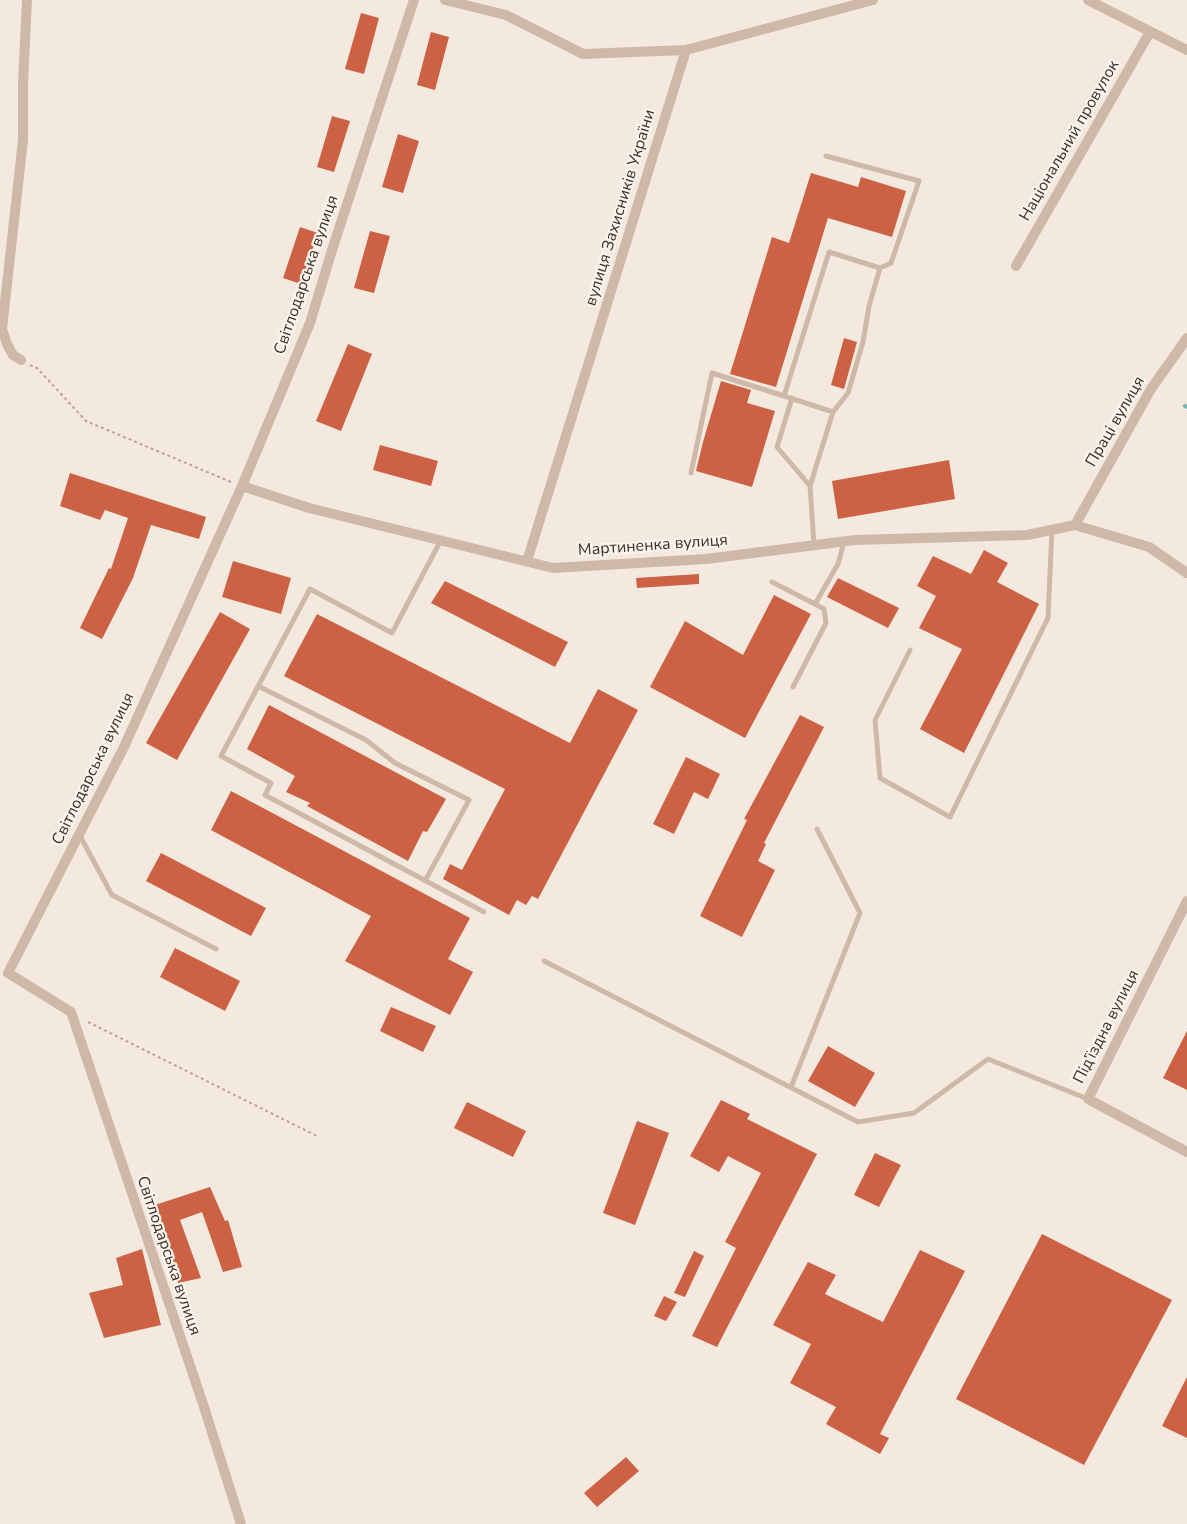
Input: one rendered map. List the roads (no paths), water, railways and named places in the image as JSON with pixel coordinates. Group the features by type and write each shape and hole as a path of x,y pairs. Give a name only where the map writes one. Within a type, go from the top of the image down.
{"street":[{"path":"21,360 13,355 6,344 2,328 23,140 27,0"},
{"name":"Світлодарська вулиця","path":"241,1524 72,1014 8,973 124,747 242,486 310,323 414,0"},
{"path":"445,0 506,15 583,54 686,50 873,0"},
{"path":"1088,0 1187,50"},
{"name":"Національний провулок","path":"1016,266 1150,32"},
{"name":"вулиця Захисників України","path":"526,561 686,50"},
{"name":"Праці вулиця","path":"1075,525 1151,389 1187,338"},
{"name":"Мартиненка вулиця","path":"242,486 309,508 553,568 706,559 844,542 1027,535 1075,525"},
{"path":"1075,525 1149,547 1187,573"},
{"name":"Під’їздна вулиця","path":"1187,901 1088,1098 1187,1152"}],"lane":[{"path":"784,396 829,252 880,268 891,263 919,181 826,156"},
{"path":"814,545 810,486 833,412 848,393 864,342 869,306 880,268"},
{"path":"691,473 712,373 833,412"},
{"path":"792,398 777,447 810,486"},
{"path":"910,650 875,720 880,778 950,817 1048,618 1052,529"},
{"path":"441,540 392,633 310,589 221,756 271,783 265,795 484,912"},
{"path":"815,604 838,564 844,542"},
{"path":"771,582 824,609 826,623 793,687"},
{"path":"258,686 366,740 395,763 469,800 425,881"},
{"path":"791,1087 860,913 817,829"},
{"path":"79,835 112,895 216,949"},
{"path":"544,961 858,1122 914,1113 988,1059 1088,1098"}]}
